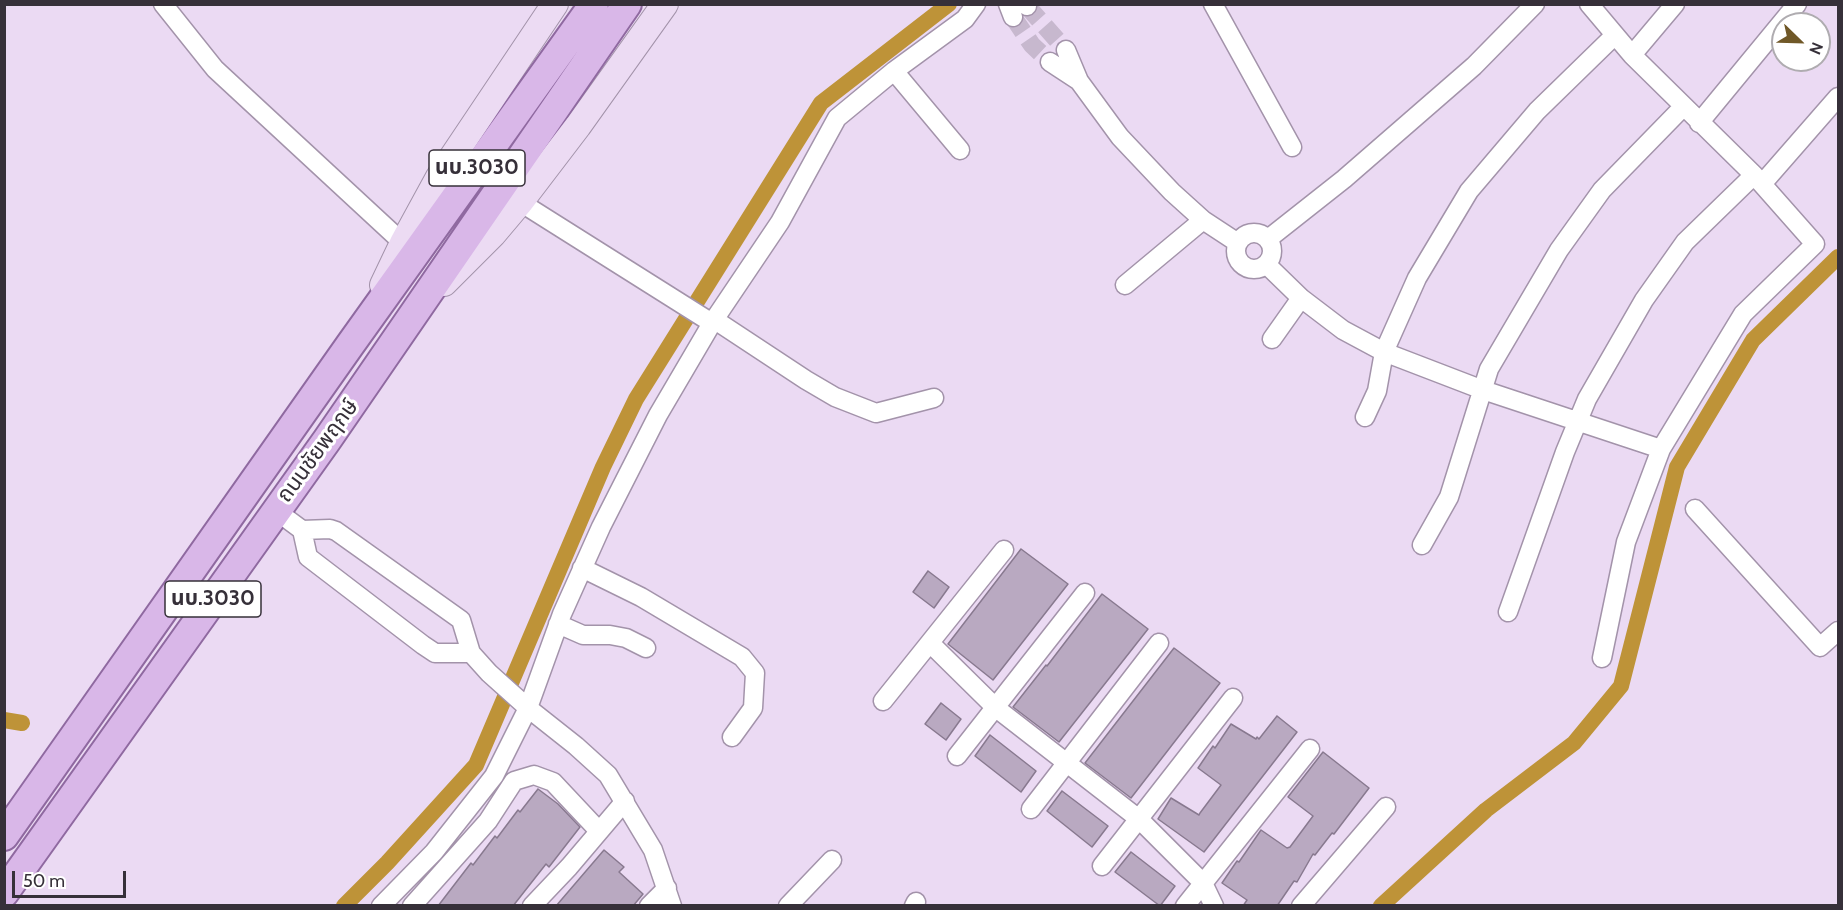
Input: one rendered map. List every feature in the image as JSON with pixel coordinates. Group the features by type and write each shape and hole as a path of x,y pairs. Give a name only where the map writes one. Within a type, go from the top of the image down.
{"main road":[{"path":"360,331 403,243 439,177 555,4"},
{"name":"ถนนชัยพฤกษ์","path":"4,836 594,4"},
{"name":"ถนนชัยพฤกษ์","path":"4,893 420,305 627,4"},
{"path":"420,305 469,260 520,202 578,126 665,4"}],"street":[{"path":"163,4 215,69 403,243"},
{"path":"381,906 434,852 494,776 601,526 658,415 712,321 780,222 837,118 894,71 965,19 976,4"},
{"path":"1213,4 1292,147"},
{"path":"1268,239 1344,179 1474,66 1535,4"},
{"path":"1589,4 1614,36 1758,180 1814,242 1814,247 1743,314 1661,449 1626,542 1602,658"},
{"path":"1632,55 1674,4"},
{"path":"1699,123 1797,4"},
{"path":"1365,417 1377,391 1384,352 1417,278 1469,191 1538,111 1614,36"},
{"path":"1066,50 1079,81 1120,137 1172,192 1203,220 1238,243"},
{"path":"1050,62 1079,81"},
{"path":"894,71 960,150"},
{"path":"1508,612 1587,399 1644,300 1685,242 1758,180 1839,97"},
{"path":"1422,545 1449,497 1489,369 1565,242 1602,190 1683,107"},
{"path":"520,202 835,397 876,413 934,398"},
{"path":"1125,285 1203,220"},
{"path":"1252,233 1263,235 1268,239 1272,249 1269,260 1266,264 1255,268 1243,265 1237,255 1238,243 1252,233"},
{"path":"1266,264 1301,298 1343,330 1384,352 1482,390 1661,449"},
{"path":"1272,339 1301,298"},
{"path":"1695,509 1820,647 1839,631"},
{"path":"275,510 302,530 330,529 336,531 461,620 471,653 489,673 608,775 653,850 672,906"},
{"path":"302,530 305,553 308,557 423,645 435,653 471,653"},
{"path":"883,701 1004,550"},
{"path":"582,568 641,597 742,657 755,673 753,708 732,738"},
{"path":"957,756 1085,593"},
{"path":"558,624 583,635 610,634 626,638 646,648"},
{"path":"930,643 996,708 1139,819 1203,883 1214,906"},
{"path":"1031,809 1159,643"},
{"path":"1102,866 1233,698"},
{"path":"1185,906 1310,749"},
{"path":"412,906 488,821 514,781 534,775 553,782 599,831"},
{"path":"532,906 625,801"},
{"path":"1301,906 1386,807"},
{"path":"788,906 832,860"},
{"path":"649,906 667,888"}],"building":[{"path":"1021,549 1068,584 993,680 948,644"},
{"path":"928,571 949,587 934,608 913,592"},
{"path":"1102,594 1148,629 1059,742 1013,707"},
{"path":"1174,648 1220,683 1131,798 1085,763"},
{"path":"941,703 961,719 946,740 925,724"},
{"path":"1277,716 1297,732 1204,852 1158,819 1171,798 1199,815 1221,785 1198,768 1231,724 1259,739"},
{"path":"990,735 1036,771 1021,792 975,756"},
{"path":"1323,752 1369,788 1334,834 1332,833 1315,855 1313,854 1297,882 1294,881 1277,906 1243,906 1247,900 1222,883 1261,830 1287,848 1290,847 1313,816 1288,797"},
{"path":"538,789 558,804 580,827 549,867 546,864 513,906 438,906 471,863 473,865 495,836 497,838 518,810 520,812"},
{"path":"1062,791 1108,826 1092,847 1047,811"},
{"path":"604,850 624,867 619,872 643,894 633,906 556,906"},
{"path":"1131,852 1175,886 1160,906 1115,872"}],"waterway":[{"path":"344,906 387,863 476,765 603,467 636,399 821,103 949,4"},
{"path":"1381,906 1486,810 1574,743 1621,686 1677,467 1753,340 1838,257"},
{"path":"4,720 22,723"}],"tunnel":[{"path":"1027,6 1066,50"},
{"path":"1013,17 1032,45 1050,62"}]}
